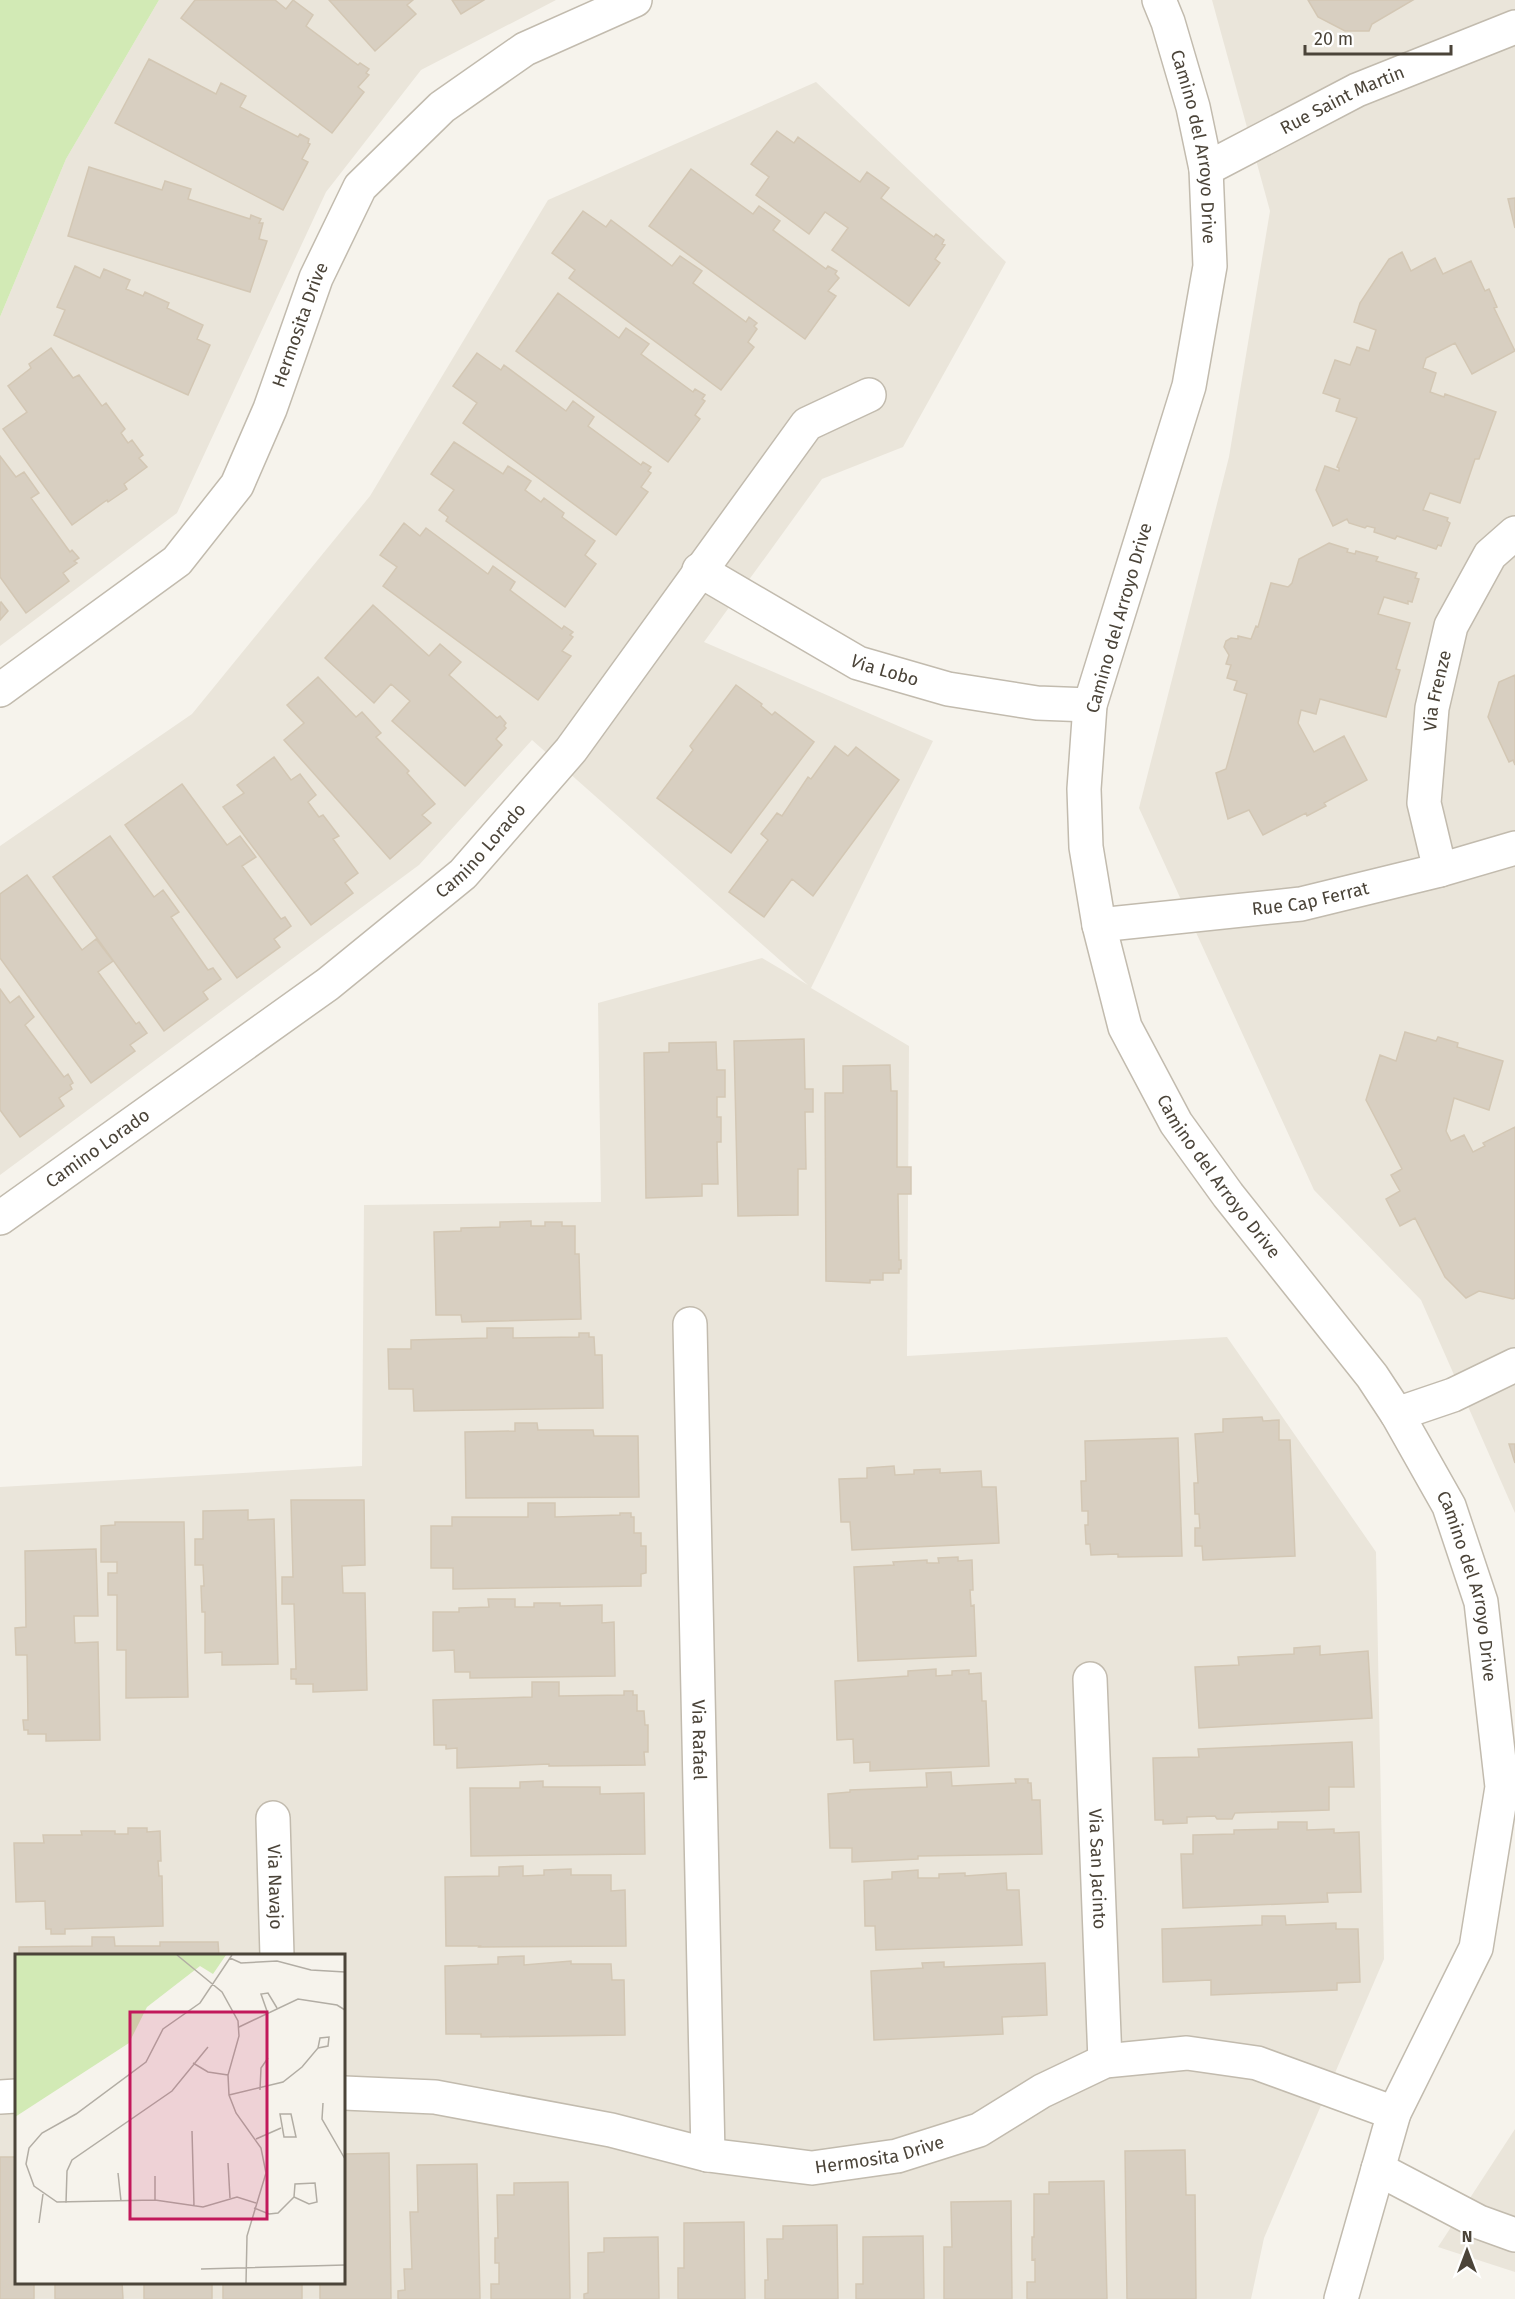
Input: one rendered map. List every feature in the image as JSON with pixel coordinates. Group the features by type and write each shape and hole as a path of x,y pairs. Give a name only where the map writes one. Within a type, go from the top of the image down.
{"street":[{"name":"Hermosita Drive","path":"0,690 177,561 237,485 270,409 316,278 360,187 442,107 525,49 635,0"},
{"name":"Camino del Arroyo Drive","path":"1159,0 1168,22 1193,107 1206,169 1210,266 1189,386 1090,705 1084,789 1086,847 1099,925 1125,1027 1176,1123 1228,1195 1372,1376 1397,1414 1449,1506 1481,1602 1502,1788 1476,1948 1394,2114 1341,2299"},
{"name":"Rue Saint Martin","path":"1206,169 1356,90 1515,27"},
{"name":"Camino Lorado","path":"0,1218 328,984 463,874 570,750 807,424 869,395"},
{"name":"Via Frenze","path":"1440,870 1424,803 1432,708 1451,626 1490,555 1515,532"},
{"name":"Via Lobo","path":"699,570 858,663 948,689 1036,703 1090,705"},
{"name":"Rue Cap Ferrat","path":"1099,925 1300,904 1440,870 1515,848"},
{"name":"Via Rafael","path":"690,1324 708,2155"},
{"path":"1397,1414 1453,1395 1515,1365"},
{"name":"Via San Jacinto","path":"1090,1679 1106,2061"},
{"name":"Via Navajo","path":"273,1818 277,1954"},
{"name":"Hermosita Drive","path":"345,2093 435,2097 611,2130 708,2155 812,2168 897,2156 978,2130 1042,2091 1106,2061 1187,2054 1257,2063 1394,2114"},
{"path":"0,2097 15,2096"},
{"path":"1378,2169 1479,2222 1515,2235"}],"shaded area":[{"path":"159,0 556,0 421,70 326,192 177,513 0,646 0,317 66,159"},
{"path":"1212,0 1515,0 1515,1513 1421,1300 1314,1190 1139,808 1229,457 1270,211"},
{"path":"816,82 1006,262 903,447 822,479 704,642 933,741 811,988 909,1046 907,1356 1227,1337 1376,1552 1384,1959 1264,2238 1251,2299 0,2299 0,1487 362,1466 364,1205 601,1202 598,1003 762,958 808,985 532,740 419,865 0,1175 0,846 192,714 370,496 548,200"},
{"path":"1515,2129 1515,2272 1438,2247"}],"green space":[{"path":"0,0 159,0 66,159 0,317"}],"building":[{"path":"195,0 275,0 286,9 293,0 313,15 306,26 358,65 360,63 369,69 366,73 369,75 358,87 364,92 332,133 181,18"},
{"path":"329,0 413,0 407,5 416,14 375,51"},
{"path":"452,0 484,0 461,14"},
{"path":"1308,0 1413,0 1372,24 1369,31 1345,31 1318,17"},
{"path":"149,59 216,94 221,83 246,96 240,107 298,137 300,134 309,139 310,144 302,159 308,162 283,210 115,123"},
{"path":"777,131 794,143 798,137 860,182 867,172 889,188 881,198 934,237 936,234 944,240 942,244 945,245 935,259 940,263 909,306 832,250 848,228 825,212 809,234 756,195 769,177 751,164"},
{"path":"89,167 162,190 165,181 191,189 188,199 250,219 251,215 261,219 259,223 263,223 259,239 267,241 250,292 68,236"},
{"path":"691,169 753,214 759,206 780,221 773,230 826,269 828,266 837,271 835,274 839,278 828,291 836,296 805,339 649,226"},
{"path":"1515,198 1515,228 1508,199"},
{"path":"583,211 606,227 611,220 672,266 680,256 702,271 693,283 746,322 749,317 757,323 754,326 757,329 748,342 754,347 721,390 569,278 575,270 552,253"},
{"path":"1402,252 1411,271 1435,258 1443,274 1471,261 1485,291 1489,289 1497,307 1494,308 1515,351 1472,374 1455,343 1426,358 1423,368 1436,373 1430,392 1444,397 1445,394 1496,412 1479,459 1475,459 1460,503 1430,493 1423,510 1448,518 1447,521 1450,523 1441,546 1438,545 1436,549 1397,536 1395,539 1374,532 1375,528 1367,526 1365,528 1349,523 1347,519 1333,526 1316,490 1325,466 1339,471 1337,467 1357,418 1336,411 1340,399 1323,393 1335,360 1350,365 1357,347 1369,351 1376,330 1354,322 1360,303 1389,259"},
{"path":"75,266 100,278 104,269 130,280 126,289 143,296 145,292 169,303 167,308 203,325 197,339 210,345 188,395 54,335 65,310 57,307"},
{"path":"558,293 619,338 626,328 649,344 641,354 693,392 695,389 705,395 702,399 705,401 695,415 700,419 668,462 516,351"},
{"path":"51,348 73,378 79,375 102,406 106,403 125,429 121,433 128,443 132,440 143,455 139,458 147,467 124,484 127,489 72,525 3,429 27,412 8,386 31,368 29,364"},
{"path":"477,353 501,370 504,365 566,411 573,401 594,417 588,426 641,465 643,462 651,467 648,471 651,473 641,487 648,492 616,535 463,423 477,403 453,386"},
{"path":"454,442 503,474 508,466 531,481 525,490 541,502 544,498 564,513 562,517 595,541 585,555 596,564 565,607 446,521 448,517 439,510 454,490 431,474"},
{"path":"0,456 16,477 24,472 39,493 31,498 70,552 72,550 79,558 74,561 77,563 63,573 69,581 26,613 0,577"},
{"path":"404,523 420,536 426,528 488,574 493,566 515,582 510,590 562,629 564,626 573,632 570,635 573,637 562,651 571,656 538,700 383,586 397,567 380,555"},
{"path":"1329,543 1348,549 1347,552 1355,554 1356,551 1378,557 1376,561 1417,573 1415,578 1419,579 1412,602 1408,601 1408,604 1384,597 1378,614 1410,623 1396,669 1400,670 1386,717 1320,699 1316,714 1301,710 1298,723 1314,752 1344,736 1367,780 1324,803 1326,806 1307,816 1306,813 1263,835 1249,810 1228,819 1216,773 1226,769 1247,694 1234,690 1237,681 1227,678 1231,665 1226,664 1229,655 1224,647 1226,641 1231,638 1238,639 1238,636 1251,639 1256,626 1258,627 1271,583 1288,587 1292,583 1299,559"},
{"path":"0,603 8,611 0,620"},
{"path":"373,605 429,656 440,644 461,662 449,675 497,718 500,716 506,723 504,726 506,728 496,739 502,745 465,786 392,721 410,701 391,684 374,703 325,658"},
{"path":"1515,675 1515,765 1513,760 1509,762 1488,717 1499,682"},
{"path":"318,677 356,717 362,712 381,733 376,737 409,771 407,773 435,804 422,815 431,823 390,859 284,740 304,723 287,705"},
{"path":"736,685 762,704 761,706 772,715 775,712 814,742 731,853 657,798 693,750 690,746"},
{"path":"835,746 848,756 856,747 899,780 813,896 792,879 764,917 729,892 768,840 761,834 777,813 782,816 808,777 811,779"},
{"path":"274,757 291,780 300,774 316,795 308,802 319,817 323,815 339,836 333,839 358,873 345,883 353,893 311,925 223,807 244,793 237,785"},
{"path":"182,784 227,845 240,836 256,857 242,866 281,919 285,917 291,926 274,939 280,947 237,978 125,825"},
{"path":"110,836 154,897 163,890 179,912 171,917 208,970 213,968 221,979 203,992 208,999 164,1031 53,877"},
{"path":"27,875 82,950 96,939 113,961 98,972 136,1024 139,1022 147,1033 130,1045 135,1051 91,1083 0,958 0,894"},
{"path":"0,989 10,1003 19,996 34,1017 25,1025 64,1077 68,1074 73,1083 70,1085 72,1089 59,1098 64,1106 20,1137 0,1110"},
{"path":"1405,1032 1436,1041 1438,1037 1458,1043 1457,1047 1503,1061 1489,1110 1454,1098 1446,1131 1451,1141 1464,1135 1473,1152 1485,1146 1483,1143 1515,1127 1515,1298 1513,1299 1479,1291 1466,1298 1445,1277 1415,1218 1400,1226 1386,1199 1400,1191 1391,1175 1402,1169 1366,1100 1380,1055 1396,1061"},
{"path":"804,1039 805,1089 813,1089 813,1112 805,1112 806,1169 798,1169 798,1215 738,1216 734,1041"},
{"path":"716,1042 717,1070 725,1070 725,1097 717,1097 717,1117 721,1117 721,1142 717,1142 718,1184 702,1184 702,1196 646,1198 644,1053 669,1052 669,1043"},
{"path":"890,1065 891,1091 897,1091 897,1167 911,1167 911,1194 898,1194 901,1269 899,1273 883,1273 883,1280 870,1280 870,1283 826,1281 825,1093 843,1093 843,1066"},
{"path":"531,1221 531,1226 545,1226 545,1222 562,1222 562,1226 575,1226 575,1254 579,1254 581,1319 462,1322 461,1315 436,1315 434,1232 461,1231 461,1228 500,1227 500,1222"},
{"path":"487,1328 513,1328 513,1338 579,1337 579,1333 589,1333 589,1337 594,1337 595,1355 602,1355 603,1408 414,1411 413,1389 389,1389 388,1349 411,1349 411,1340 487,1338"},
{"path":"1262,1417 1263,1421 1279,1420 1279,1440 1290,1440 1295,1556 1203,1560 1202,1546 1195,1546 1195,1528 1200,1528 1199,1514 1195,1514 1194,1483 1198,1483 1195,1434 1223,1432 1223,1419"},
{"path":"515,1423 537,1423 538,1430 593,1430 594,1436 638,1436 639,1497 466,1498 465,1432 515,1431"},
{"path":"1178,1438 1182,1556 1091,1555 1090,1544 1086,1544 1085,1525 1088,1525 1088,1511 1082,1511 1081,1481 1086,1481 1085,1441"},
{"path":"1509,1444 1515,1444 1515,1463"},
{"path":"894,1466 895,1475 914,1474 914,1470 940,1469 940,1473 981,1471 982,1487 996,1487 999,1543 852,1550 850,1522 841,1522 839,1479 867,1478 867,1468"},
{"path":"291,1500 364,1500 365,1565 342,1566 343,1593 365,1593 367,1690 313,1692 313,1684 296,1684 296,1679 291,1679 291,1669 296,1669 294,1604 282,1604 282,1577 293,1577"},
{"path":"528,1503 555,1503 555,1517 631,1513 631,1517 634,1517 634,1533 641,1533 641,1546 646,1546 646,1573 641,1574 641,1586 453,1589 453,1568 431,1568 431,1526 452,1526 452,1517 528,1517"},
{"path":"248,1510 248,1520 274,1519 278,1664 222,1665 222,1652 205,1653 205,1612 202,1612 201,1586 204,1586 203,1565 195,1565 195,1539 203,1539 203,1511"},
{"path":"115,1522 184,1522 188,1697 126,1698 126,1650 117,1650 117,1595 108,1595 108,1573 117,1573 117,1562 101,1562 101,1526 115,1525"},
{"path":"96,1549 98,1616 74,1616 75,1643 98,1642 100,1740 46,1741 46,1734 28,1734 28,1730 24,1730 23,1720 28,1720 27,1655 16,1655 15,1628 26,1627 25,1551"},
{"path":"958,1557 958,1561 972,1560 973,1590 970,1590 971,1606 974,1605 976,1656 858,1661 854,1567 894,1565 893,1562 927,1560 927,1563 939,1563 938,1558"},
{"path":"488,1599 515,1599 515,1607 534,1607 534,1603 560,1603 560,1606 602,1605 602,1623 614,1622 615,1676 470,1678 470,1672 455,1672 454,1650 433,1651 433,1612 459,1612 459,1608 489,1607"},
{"path":"1320,1646 1320,1655 1368,1651 1372,1718 1199,1728 1195,1667 1239,1665 1238,1657 1294,1654 1294,1648"},
{"path":"936,1669 936,1676 952,1675 952,1671 969,1670 969,1674 981,1673 982,1701 986,1701 989,1766 870,1771 870,1762 854,1763 853,1739 837,1740 835,1681 908,1676 908,1671"},
{"path":"532,1682 559,1682 559,1696 624,1695 624,1691 633,1691 633,1695 637,1695 637,1711 644,1711 645,1725 648,1725 648,1752 644,1752 645,1765 549,1766 549,1764 457,1768 457,1748 446,1749 446,1745 434,1745 433,1700 532,1697"},
{"path":"1352,1742 1354,1787 1329,1787 1329,1810 1235,1813 1232,1819 1217,1819 1215,1816 1187,1817 1187,1823 1163,1824 1163,1820 1155,1820 1153,1758 1199,1757 1198,1749"},
{"path":"951,1772 952,1786 1016,1783 1015,1779 1028,1779 1028,1783 1031,1783 1032,1800 1040,1800 1042,1854 918,1856 918,1859 852,1862 852,1848 830,1848 828,1794 850,1792 850,1790 927,1787 926,1773"},
{"path":"543,1781 543,1787 600,1787 600,1794 644,1793 645,1854 471,1856 470,1788 520,1788 520,1782"},
{"path":"1278,1822 1307,1822 1307,1830 1334,1829 1334,1833 1359,1832 1361,1892 1327,1893 1328,1902 1183,1908 1181,1854 1193,1854 1193,1835 1234,1834 1234,1830 1278,1829"},
{"path":"128,1828 147,1828 147,1832 160,1831 161,1861 158,1861 159,1876 162,1876 163,1926 65,1929 65,1934 51,1934 51,1929 46,1929 45,1901 16,1902 14,1843 44,1843 43,1835 82,1835 81,1831 115,1831 115,1834 128,1834"},
{"path":"523,1866 523,1876 544,1875 544,1870 571,1869 571,1875 611,1875 611,1891 625,1890 626,1946 446,1946 445,1877 499,1876 499,1867"},
{"path":"918,1870 918,1878 939,1878 939,1874 965,1873 965,1876 1006,1873 1007,1890 1019,1890 1022,1945 876,1950 875,1926 865,1926 864,1881 892,1879 892,1872"},
{"path":"1262,1916 1285,1916 1286,1925 1336,1923 1336,1929 1358,1929 1360,1982 1337,1983 1337,1990 1211,1995 1211,1980 1163,1982 1162,1929 1262,1925"},
{"path":"92,1937 114,1937 115,1946 160,1946 160,1942 218,1942 219,1954 19,1954 19,1947 92,1946"},
{"path":"524,1956 524,1965 571,1961 571,1964 611,1964 612,1980 624,1980 625,2035 481,2037 481,2034 446,2034 445,1966 498,1964 498,1957"},
{"path":"944,1962 944,1967 1045,1963 1047,2015 1002,2017 1003,2034 874,2040 871,1971 923,1968 922,1963"},
{"path":"1185,2150 1186,2195 1195,2195 1196,2299 1127,2299 1125,2151"},
{"path":"389,2153 391,2299 320,2299 320,2284 345,2284 345,2154"},
{"path":"0,2157 15,2157 15,2284 34,2284 34,2299 0,2299"},
{"path":"477,2164 480,2299 398,2299 398,2291 405,2290 404,2269 412,2269 410,2212 418,2212 417,2165"},
{"path":"1104,2181 1107,2299 1027,2299 1027,2282 1035,2282 1035,2259 1032,2260 1034,2194 1049,2194 1049,2182"},
{"path":"568,2182 570,2299 491,2299 491,2284 499,2284 499,2263 495,2263 495,2238 498,2238 497,2195 514,2195 514,2183"},
{"path":"1011,2201 1012,2299 944,2299 944,2247 952,2247 951,2202"},
{"path":"744,2222 745,2299 678,2299 678,2268 684,2268 684,2223"},
{"path":"837,2225 838,2299 765,2299 765,2280 768,2280 767,2239 783,2239 783,2226"},
{"path":"923,2236 924,2299 856,2299 856,2284 863,2284 863,2237"},
{"path":"658,2237 659,2299 584,2299 584,2294 588,2293 588,2253 604,2252 604,2238"},
{"path":"55,2284 122,2284 123,2299 55,2299"},
{"path":"144,2284 212,2284 212,2299 144,2299"},
{"path":"223,2284 302,2284 302,2299 223,2299"}]}
